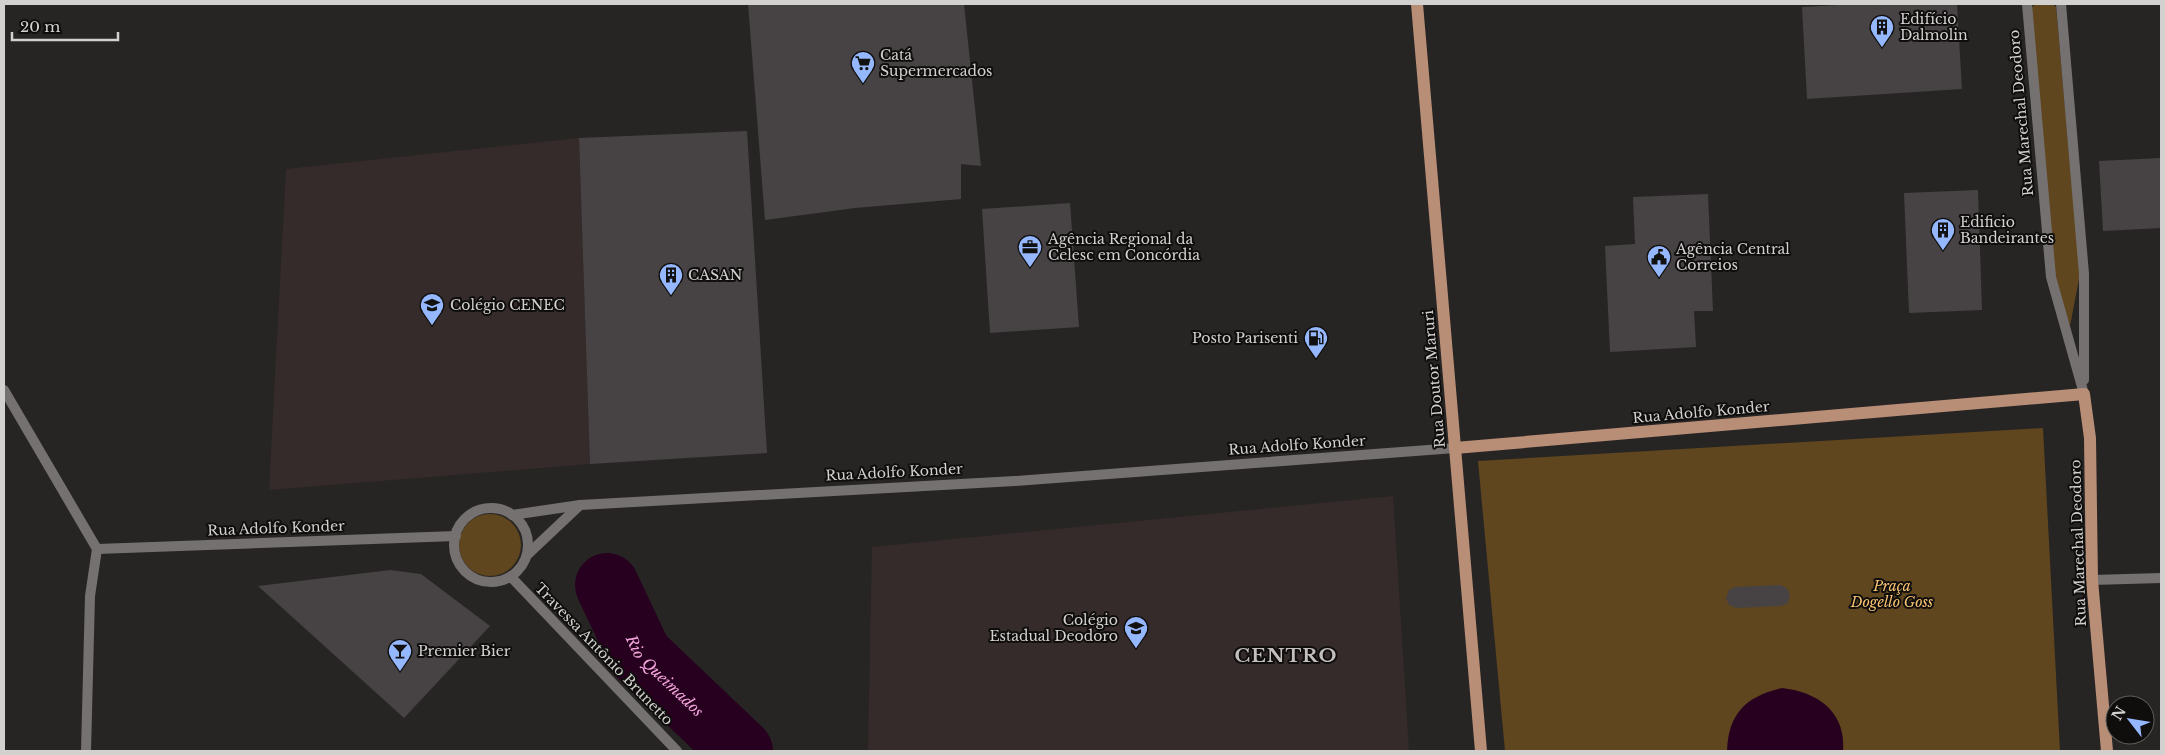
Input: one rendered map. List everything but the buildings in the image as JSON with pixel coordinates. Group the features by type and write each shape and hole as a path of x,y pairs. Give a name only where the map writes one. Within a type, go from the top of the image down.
{"main road":[{"name":"Rua Doutor Maruri","path":"1417,4 1481,751"},
{"name":"Rua Adolfo Konder","path":"1455,448 2084,394"},
{"name":"Rua Marechal Deodoro","path":"2084,394 2090,438 2092,580 2108,751"}],"street":[{"name":"Rua Marechal Deodoro","path":"2027,4 2051,277 2084,394"},
{"name":"Rua Marechal Deodoro","path":"2061,4 2084,274 2084,394"},
{"path":"4,390 97,549 90,596 86,751"},
{"name":"Rua Adolfo Konder","path":"512,515 580,505 1025,480 1455,448"},
{"path":"527,555 580,505"},
{"path":"490,508 502,510 521,522 526,532 527,555 524,564 511,577 487,582 474,578 465,571 458,560 454,548 456,536 460,525 468,517 490,508"},
{"name":"Rua Adolfo Konder","path":"97,549 456,536"},
{"name":"Travessa Antônio Brunetto","path":"511,577 677,751"},
{"path":"2092,580 2161,578"}],"shaded area":[{"name":"Colégio CENEC","path":"579,138 590,464 269,490 286,169"},
{"name":"Colégio Estadual Deodoro","path":"1393,496 1409,751 868,751 872,547"},
{"path":"1782,688 1807,694 1827,706 1835,715 1840,725 1843,737 1843,751 1727,751 1731,727 1741,709 1758,696"}],"green space":[{"path":"2035,4 2053,4 2056,7 2080,274 2070,326 2054,276 2030,10"},
{"name":"Praça Dogello Goss","path":"2043,428 2060,751 1505,751 1478,461"},
{"path":"484,514 496,514 512,523 519,533 521,545 519,557 512,567 496,576 484,576 473,571 464,562 459,551 459,539 464,528 473,519"}],"waterway":[{"name":"Rio Queimados","path":"607,585 640,655 741,751"}],"place":[{"name":"Edifício Dalmolin","path":"1882,48"},
{"name":"Catá Supermercados","path":"863,84"},
{"name":"Edificio Bandeirantes","path":"1943,251"},
{"name":"Agência Regional da Celesc em Concórdia","path":"1030,268"},
{"name":"Agência Central Correios","path":"1659,278"},
{"name":"CASAN","path":"671,296"},
{"name":"Colégio CENEC","path":"432,326"},
{"name":"Posto Parisenti","path":"1316,359"},
{"name":"Colégio Estadual Deodoro","path":"1136,649"},
{"name":"Premier Bier","path":"400,672"}],"district":[{"name":"CENTRO","path":"1286,655"}]}
